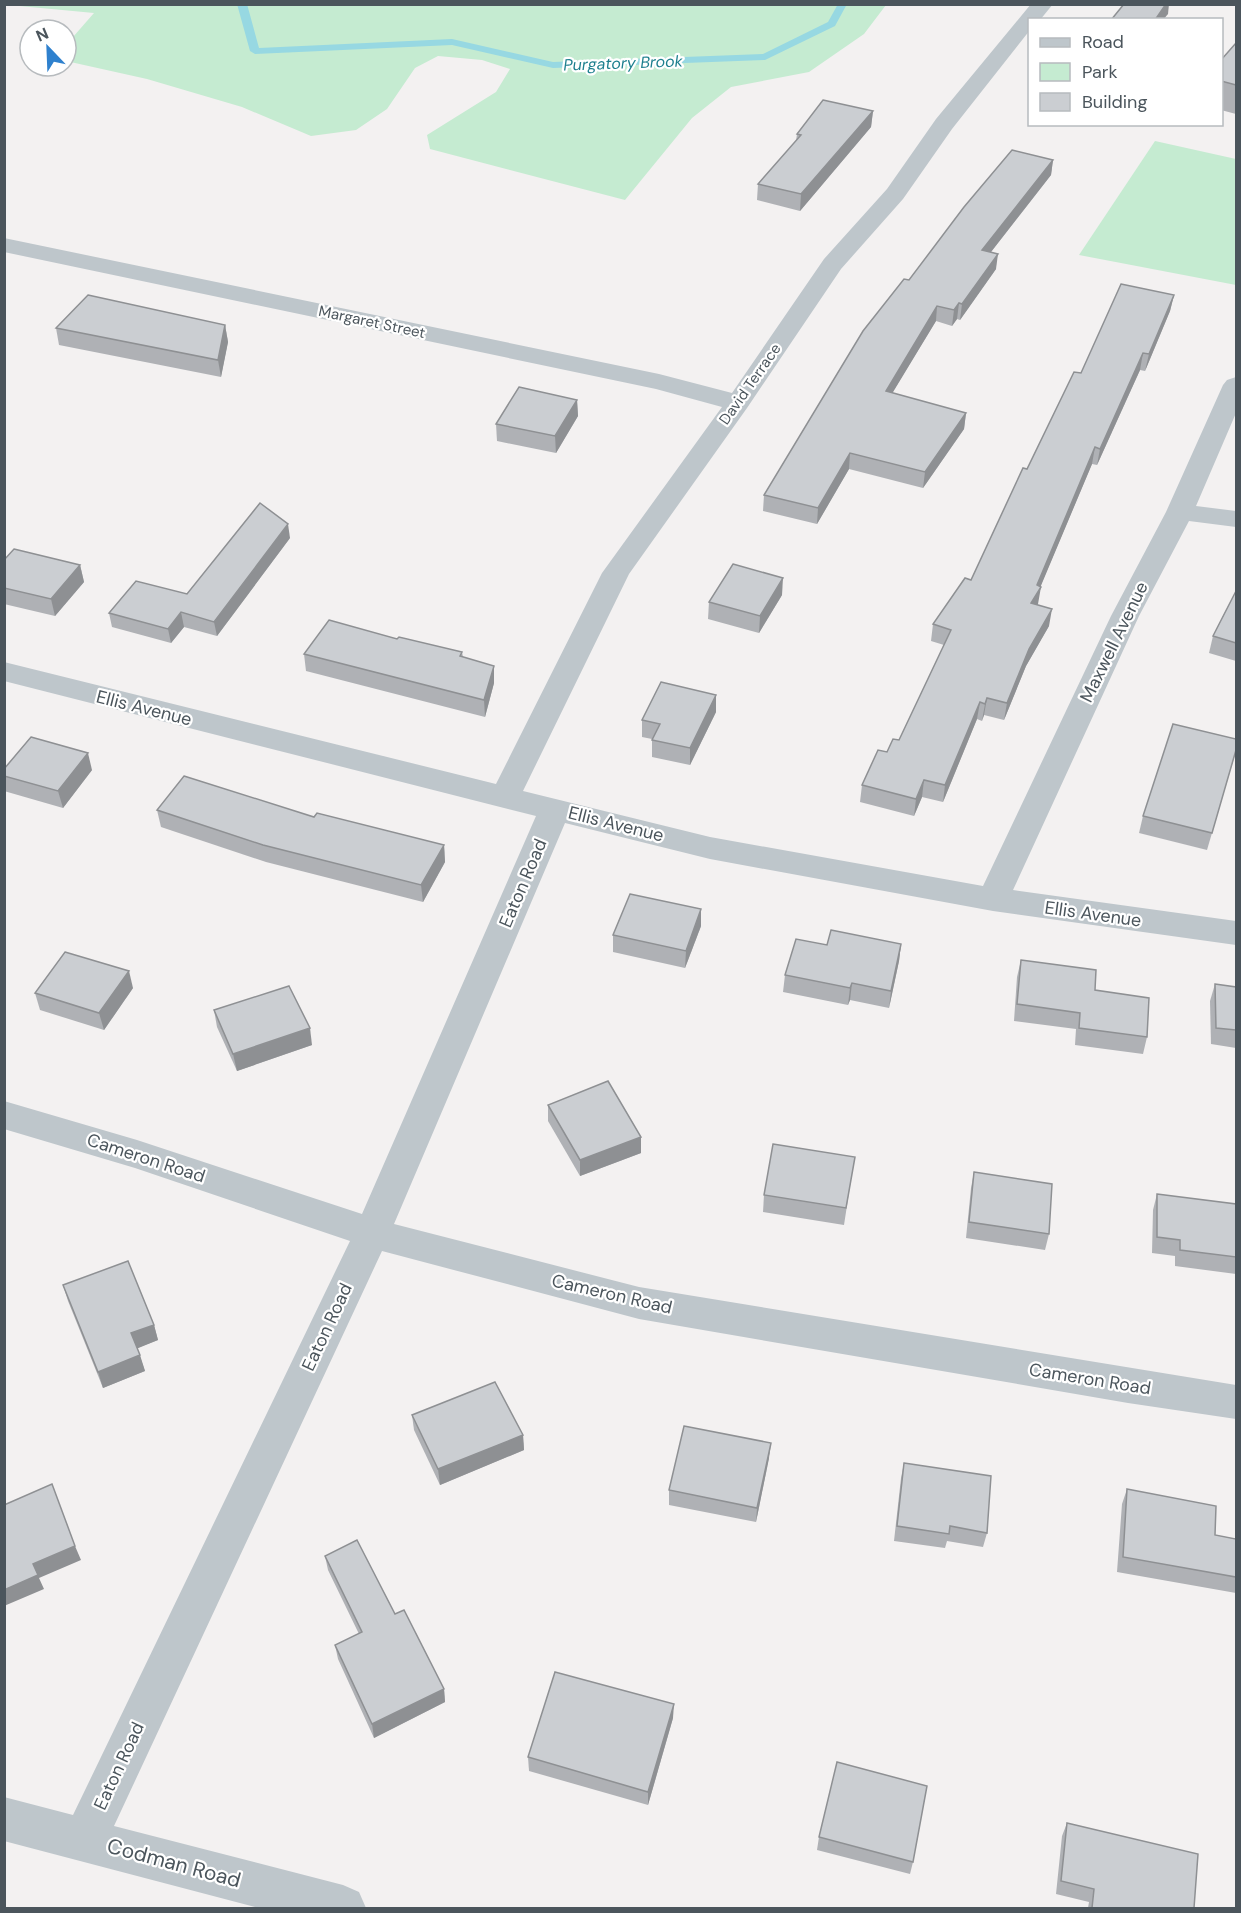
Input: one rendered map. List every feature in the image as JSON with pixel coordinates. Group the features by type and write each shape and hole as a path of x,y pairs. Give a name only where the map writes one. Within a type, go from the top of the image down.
{"street":[{"name":"David Terrace","path":"1030,18 1043,4"},
{"name":"David Terrace","path":"505,796 616,573 738,403 832,264 895,194 944,124 1028,20"},
{"name":"Margaret Street","path":"4,245 658,382 738,403"},
{"name":"Maxwell Avenue","path":"993,899 1125,616 1180,512 1236,385"},
{"path":"1180,512 1236,519"},
{"name":"Ellis Avenue","path":"4,671 710,848 993,899 1236,933"},
{"name":"Eaton Road","path":"85,1839 372,1233 555,809"},
{"name":"Cameron Road","path":"4,1115 137,1154 372,1233 639,1303 1128,1386 1236,1402"},
{"name":"Codman Road","path":"4,1819 343,1908"}],"green space":[{"path":"886,4 864,34 809,72 731,87 692,118 625,200 430,149 427,135 496,92 510,69 482,60 438,56 415,68 387,109 356,130 311,136 242,107 147,79 78,64 78,31 94,13 9,5"},
{"path":"1155,141 1236,159 1236,285 1079,255"}],"building":[{"path":"1124,4 1166,4 1156,18 1113,18"},
{"path":"1236,43 1236,85 1223,82 1223,58"},
{"path":"823,100 873,111 801,194 758,184 801,135 797,134"},
{"path":"1012,150 1053,160 982,250 998,254 962,304 959,303 954,310 937,306 886,391 966,413 925,472 850,453 818,508 764,495 863,331 904,279 909,280 964,207"},
{"path":"1121,284 1174,295 1149,354 1143,353 1100,449 1095,447 1037,585 1041,587 1031,603 1052,609 1029,649 1007,703 987,698 985,704 980,702 945,785 924,780 916,799 862,785 878,750 887,752 893,739 899,740 951,630 933,624 965,578 971,580 1023,468 1027,469 1074,372 1081,373"},
{"path":"88,295 225,325 218,360 56,328"},
{"path":"519,387 577,400 555,436 496,424"},
{"path":"260,503 288,524 214,622 181,612 168,629 109,613 136,581 187,594"},
{"path":"14,549 80,565 51,599 4,588 4,560"},
{"path":"733,564 783,578 760,616 709,602"},
{"path":"1236,591 1236,643 1213,636"},
{"path":"329,620 397,639 399,637 462,652 460,656 494,666 484,700 304,654"},
{"path":"661,682 716,695 690,748 652,740 660,724 642,720"},
{"path":"1173,724 1236,739 1236,750 1212,833 1143,816"},
{"path":"31,737 88,753 58,791 4,776 4,769"},
{"path":"184,776 314,817 317,813 444,845 421,885 263,845 157,810"},
{"path":"630,894 701,909 686,951 613,935"},
{"path":"831,930 901,944 891,991 852,983 850,988 785,975 796,939 827,945"},
{"path":"65,952 129,971 99,1013 35,993"},
{"path":"1021,960 1096,970 1095,990 1149,998 1147,1037 1079,1028 1080,1013 1017,1004"},
{"path":"1215,984 1236,987 1236,1030 1216,1028"},
{"path":"289,986 310,1028 233,1054 214,1010"},
{"path":"608,1081 641,1137 580,1160 548,1105"},
{"path":"773,1144 855,1157 846,1208 764,1195"},
{"path":"974,1172 1052,1184 1049,1234 969,1222"},
{"path":"1157,1194 1236,1204 1236,1257 1180,1250 1180,1240 1157,1237"},
{"path":"128,1261 154,1325 131,1333 140,1355 98,1372 63,1285"},
{"path":"495,1382 523,1435 438,1469 412,1415"},
{"path":"684,1426 771,1443 757,1508 669,1490"},
{"path":"904,1463 991,1476 987,1533 950,1526 949,1534 897,1526"},
{"path":"52,1484 75,1546 33,1564 38,1575 4,1590 4,1505"},
{"path":"1127,1489 1216,1506 1215,1535 1236,1539 1236,1577 1123,1557"},
{"path":"357,1540 395,1614 404,1610 444,1689 372,1724 335,1645 362,1632 325,1556"},
{"path":"555,1672 674,1704 648,1792 528,1757"},
{"path":"837,1762 927,1786 913,1862 819,1837"},
{"path":"1067,1823 1198,1854 1194,1908 1092,1908 1094,1889 1061,1881"}],"waterway":[{"name":"Purgatory Brook","path":"242,4 255,51 452,42 553,65 765,57 832,24 843,4"}]}
